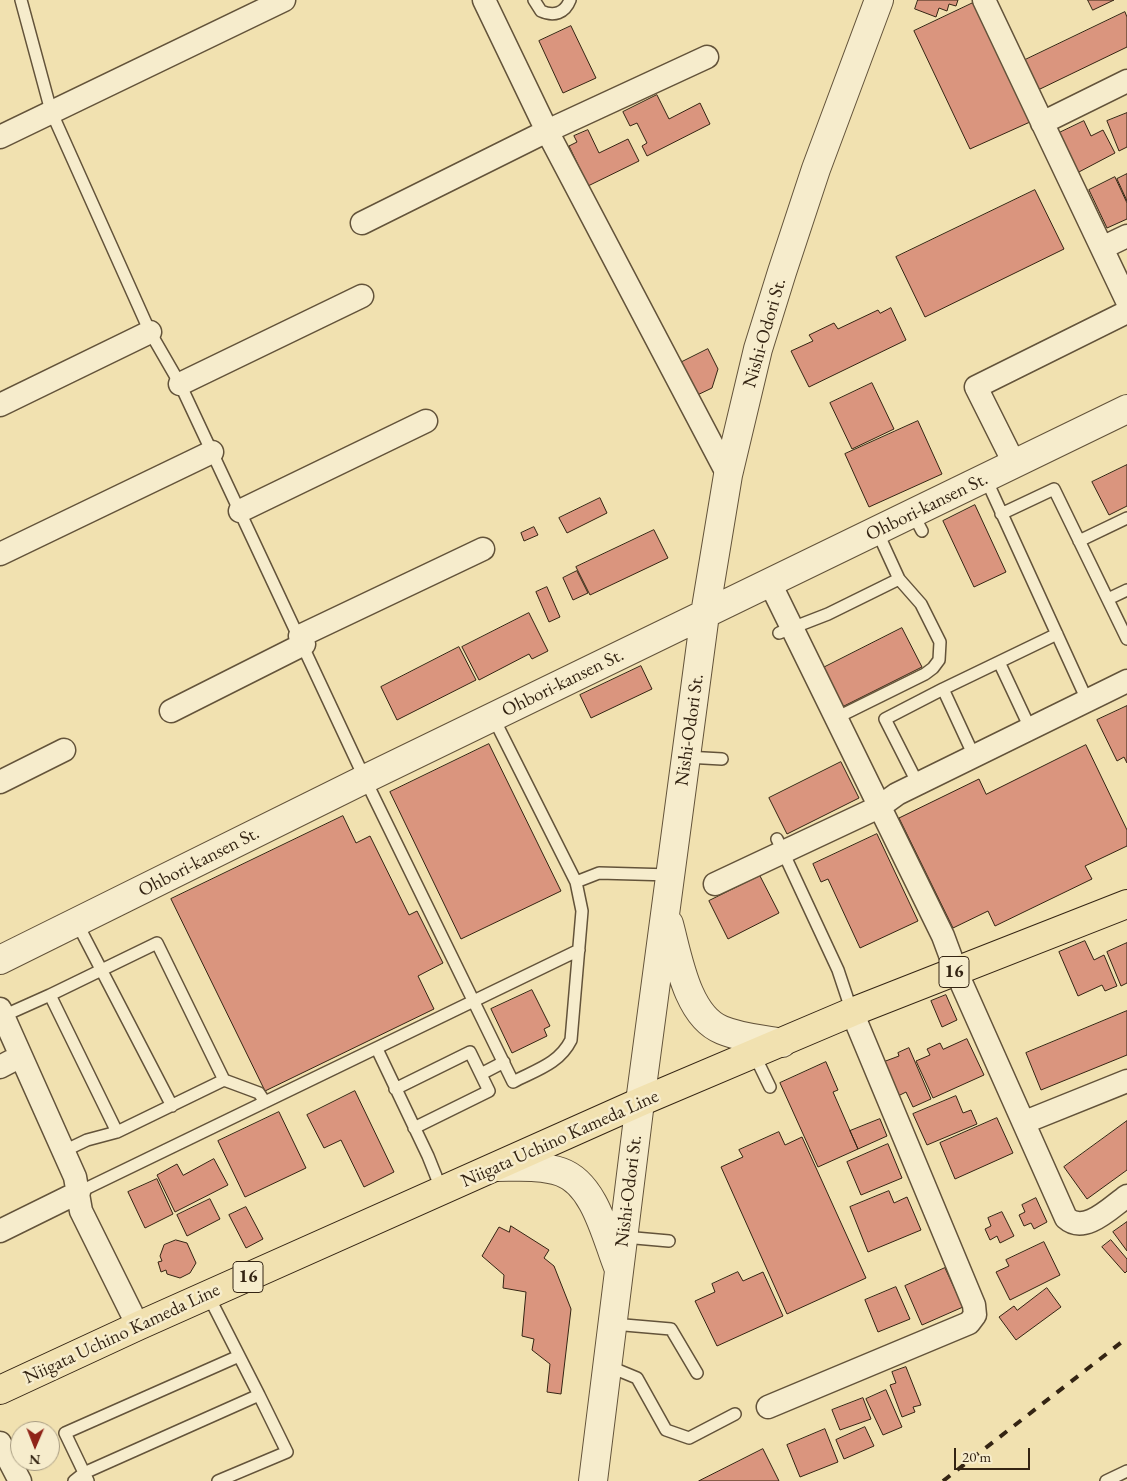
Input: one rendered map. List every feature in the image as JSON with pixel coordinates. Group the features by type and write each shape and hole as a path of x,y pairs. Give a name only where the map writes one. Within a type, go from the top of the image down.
{"main road":[{"name":"Niigata Uchino Kameda Line","path":"0,1390 138,1326 640,1102 852,1012 1127,904"}],"street":[{"path":"0,137 284,0"},
{"path":"484,0 547,131 728,475"},
{"name":"Nishi-Odori St.","path":"593,1481 640,1102 667,915 705,614 728,475 758,349 782,272 816,169 880,0"},
{"path":"984,0 1127,301"},
{"path":"362,223 547,131 707,57"},
{"path":"1042,123 1127,81"},
{"path":"1102,248 1127,236"},
{"path":"180,384 362,296"},
{"path":"1015,465 976,387 1127,312"},
{"path":"0,405 150,332"},
{"name":"Ohbori-kansen St.","path":"0,960 78,923 365,779 877,531 917,522 986,479 1127,409"},
{"path":"240,511 426,421"},
{"path":"0,554 212,452"},
{"path":"171,711 302,640 483,549"},
{"path":"770,583 785,630 830,717 845,753 879,807 943,936 956,971 1025,1122 1066,1218 1072,1223 1080,1225 1088,1223 1127,1196"},
{"path":"715,884 779,846 879,807 897,794 1127,681"},
{"path":"0,782 64,750"},
{"path":"667,915 692,998 696,1007 709,1022 720,1030 736,1035 782,1042"},
{"path":"768,1406 970,1323 975,1315 974,1306 852,1012"},
{"path":"2,1013 64,1151 79,1192 81,1211 138,1326"},
{"path":"0,1067 21,1056"},
{"path":"1025,1122 1127,1081"},
{"path":"497,1167 539,1168 561,1172 577,1180 590,1195 619,1269"},
{"path":"0,1231 79,1192"},
{"path":"0,1443 20,1481"}],"lane":[{"path":"21,0 52,111 150,332 180,384 302,640 365,779 513,1082 556,1061 564,1053 571,1040 582,911 576,882 493,718"},
{"path":"534,0 541,11 553,14 564,9 570,0"},
{"path":"986,479 1087,700"},
{"path":"1001,514 1054,489 1127,639"},
{"path":"1079,541 1127,518"},
{"path":"830,717 925,674 933,668 938,660 940,642 921,604 900,580 877,531"},
{"path":"785,630 828,614 900,580"},
{"path":"1108,599 1127,590"},
{"path":"918,784 885,719 1057,634"},
{"path":"999,662 1030,728"},
{"path":"943,689 974,756"},
{"path":"686,758 722,759"},
{"path":"779,846 838,970 852,1012"},
{"path":"576,882 599,872 671,876"},
{"path":"78,923 172,1106"},
{"path":"2,1013 50,995 157,943 224,1080 259,1093 265,1102"},
{"path":"79,1192 579,950"},
{"path":"50,995 117,1132"},
{"path":"377,1049 442,1191"},
{"path":"395,1088 470,1052 481,1074 489,1091 414,1128"},
{"path":"754,1054 770,1087"},
{"path":"481,1074 504,1062"},
{"path":"64,1151 87,1140 117,1132 224,1080"},
{"path":"623,1237 669,1241"},
{"path":"208,1295 260,1395 287,1452 218,1481"},
{"path":"613,1324 671,1329 697,1372"},
{"path":"86,1477 65,1433 239,1356"},
{"path":"608,1366 637,1378 666,1430 689,1438 735,1414"},
{"path":"74,1481 260,1395"},
{"path":"1106,1481 1127,1471"}],"building":[{"path":"918,0 958,0 956,6 949,4 947,11 939,8 936,17 915,9"},
{"path":"1088,0 1114,0 1093,10"},
{"path":"973,3 1030,122 970,149 914,31"},
{"path":"1125,12 1127,17 1127,47 1038,90 1023,61"},
{"path":"571,26 596,78 563,93 539,41"},
{"path":"657,95 669,119 700,103 710,124 647,156 642,146 647,143 637,123 630,126 623,112"},
{"path":"1127,113 1127,147 1119,151 1107,121"},
{"path":"1084,121 1091,136 1103,130 1115,153 1077,173 1057,134"},
{"path":"588,130 599,153 628,139 639,161 588,186 569,146 577,142 574,136"},
{"path":"1127,174 1127,201 1117,179"},
{"path":"1115,177 1127,203 1127,219 1107,228 1089,190"},
{"path":"1035,190 1064,249 925,317 896,257"},
{"path":"891,308 906,340 809,387 791,351 813,341 809,335 834,323 838,329 878,310 880,313"},
{"path":"708,349 718,369 712,388 691,398 674,366"},
{"path":"872,383 894,429 852,449 830,403"},
{"path":"918,421 942,474 869,507 845,454"},
{"path":"1127,465 1127,506 1109,515 1092,482"},
{"path":"600,498 607,513 567,533 559,518"},
{"path":"975,505 1006,572 974,587 943,521"},
{"path":"534,527 538,535 524,541 521,533"},
{"path":"654,530 668,558 590,595 576,567"},
{"path":"577,571 588,593 573,600 563,578"},
{"path":"547,587 560,617 549,622 536,592"},
{"path":"529,613 548,651 532,659 529,654 479,680 462,647"},
{"path":"902,628 922,667 842,707 823,668"},
{"path":"459,647 476,680 397,720 381,687"},
{"path":"641,666 652,689 591,718 580,695"},
{"path":"1127,706 1127,763 1124,757 1117,761 1097,720"},
{"path":"489,744 561,891 461,939 390,792"},
{"path":"1086,745 1127,830 1127,846 1085,866 1092,879 995,926 988,911 953,928 899,818 979,779 986,794"},
{"path":"841,762 859,798 787,834 769,798"},
{"path":"343,816 356,843 370,836 409,915 417,911 443,963 418,976 434,1009 265,1091 171,899"},
{"path":"877,834 918,921 860,948 828,879 821,882 813,864"},
{"path":"760,876 779,913 728,939 709,901"},
{"path":"1085,941 1094,960 1104,955 1117,986 1105,991 1102,985 1078,996 1059,952"},
{"path":"1127,943 1127,983 1121,986 1107,952"},
{"path":"532,990 550,1026 544,1029 547,1036 512,1053 491,1009"},
{"path":"946,995 957,1020 942,1027 931,1001"},
{"path":"1127,1011 1127,1055 1041,1090 1026,1053"},
{"path":"967,1039 984,1075 933,1098 916,1061 930,1055 927,1049 940,1043 943,1049"},
{"path":"909,1048 931,1099 913,1107 906,1092 898,1096 883,1062 899,1056 898,1053"},
{"path":"826,1062 838,1090 833,1092 858,1149 818,1167 780,1083"},
{"path":"355,1091 394,1172 364,1187 341,1140 324,1148 307,1115"},
{"path":"956,1096 963,1113 971,1110 977,1124 927,1145 913,1114"},
{"path":"279,1112 306,1168 245,1197 218,1141"},
{"path":"997,1118 1013,1153 955,1179 940,1143"},
{"path":"880,1119 887,1136 858,1149 850,1131"},
{"path":"1127,1121 1127,1170 1087,1199 1064,1167"},
{"path":"779,1132 785,1145 802,1137 866,1278 787,1314 721,1167 743,1157 739,1150"},
{"path":"888,1144 902,1178 861,1195 847,1162"},
{"path":"214,1159 228,1185 175,1212 157,1175 177,1164 183,1175"},
{"path":"157,1179 173,1214 145,1228 128,1192"},
{"path":"889,1191 894,1203 907,1197 921,1230 868,1252 850,1207"},
{"path":"1036,1198 1047,1222 1034,1229 1031,1223 1024,1226 1019,1215 1025,1212 1022,1205"},
{"path":"210,1199 220,1219 187,1236 177,1215"},
{"path":"246,1207 263,1239 246,1248 229,1215"},
{"path":"1002,1212 1014,1236 1000,1243 997,1236 990,1240 985,1229 991,1226 988,1218"},
{"path":"1127,1222 1127,1251 1113,1232"},
{"path":"511,1226 549,1250 544,1258 554,1266 571,1309 561,1394 547,1392 550,1364 532,1350 534,1339 522,1336 526,1292 503,1288 504,1275 482,1256 499,1227 509,1232"},
{"path":"176,1240 187,1243 196,1263 190,1273 180,1278 167,1274 166,1270 161,1272 158,1262 162,1261 160,1256 164,1245"},
{"path":"1111,1240 1127,1259 1127,1271 1125,1273 1102,1247"},
{"path":"1044,1242 1060,1275 1010,1300 996,1272 1009,1266 1006,1260"},
{"path":"945,1268 963,1307 922,1325 905,1286"},
{"path":"738,1272 743,1281 763,1272 783,1316 717,1346 695,1301 715,1292 712,1284"},
{"path":"896,1287 910,1319 878,1332 865,1300"},
{"path":"1047,1288 1061,1307 1016,1340 999,1317 1014,1306 1017,1310"},
{"path":"906,1367 921,1405 913,1407 915,1412 902,1417 890,1385 896,1383 892,1372"},
{"path":"886,1390 902,1427 883,1435 866,1399"},
{"path":"863,1398 871,1419 840,1430 832,1410"},
{"path":"865,1427 874,1446 844,1459 836,1440"},
{"path":"825,1429 838,1462 800,1477 787,1445"},
{"path":"763,1449 779,1481 699,1481"}],"railway":[{"path":"943,1481 1127,1338"}]}
